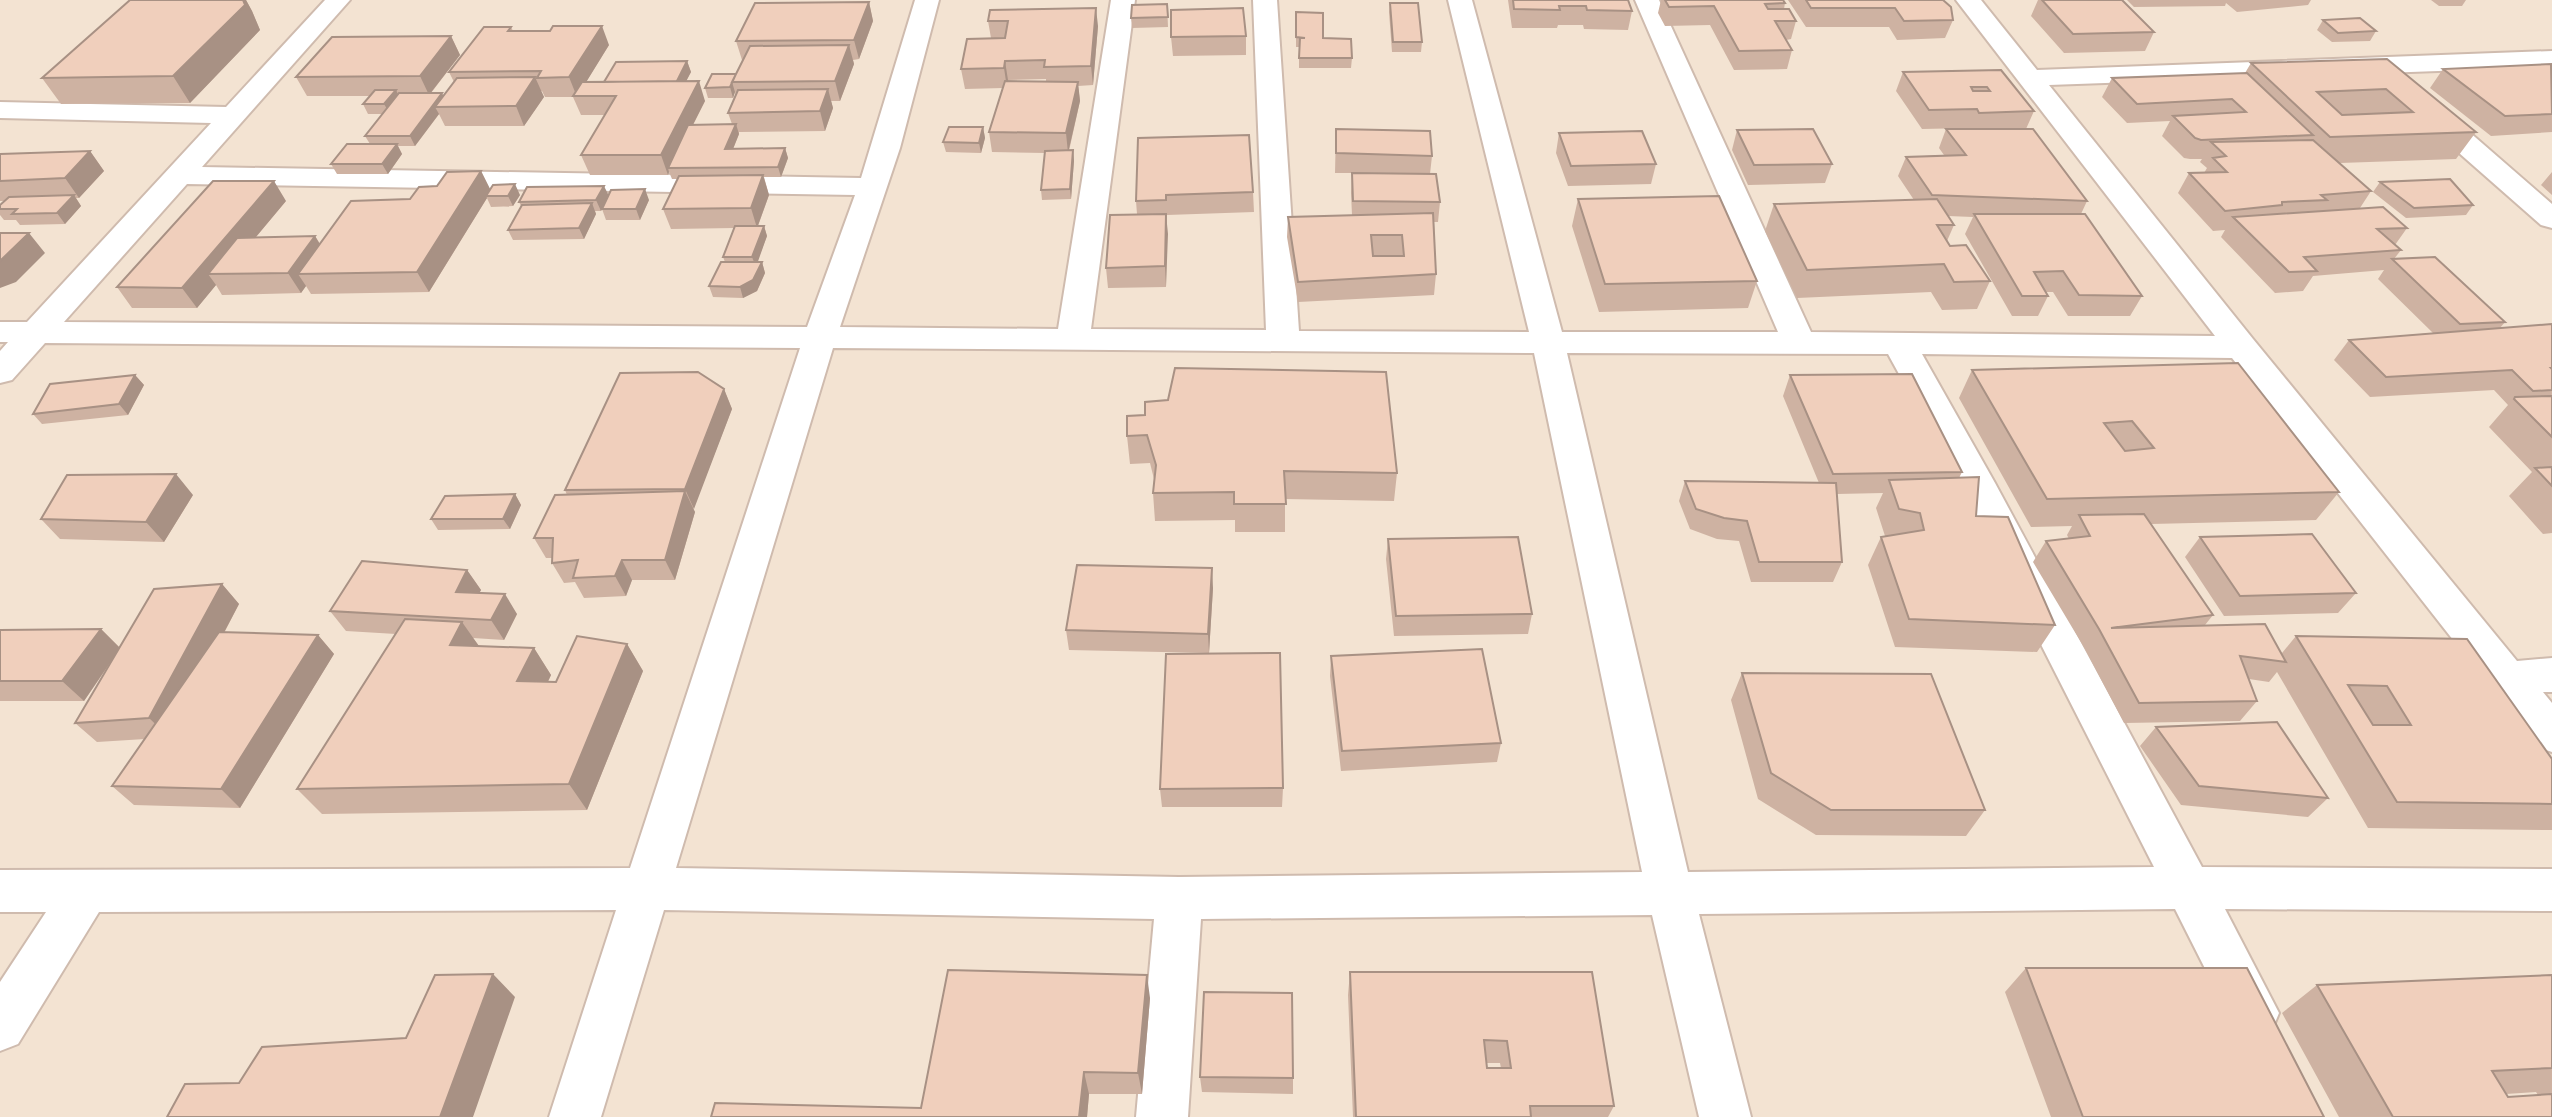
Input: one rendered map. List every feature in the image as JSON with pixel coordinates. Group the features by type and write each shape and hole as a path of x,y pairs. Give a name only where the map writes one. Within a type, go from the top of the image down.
{"street":[{"path":"0,372 338,0"},
{"path":"575,1117 649,889 820,338 886,148 927,0"},
{"path":"1073,340 1124,0"},
{"path":"1265,0 1283,341"},
{"path":"1460,0 1548,343 1670,893 1725,1117"},
{"path":"1647,0 1799,342"},
{"path":"1968,0 2241,348 2552,734"},
{"path":"2028,78 2552,59"},
{"path":"2375,64 2552,219"},
{"path":"0,110 232,115"},
{"path":"179,175 872,187"},
{"path":"0,332 1548,343 1799,342 2241,348"},
{"path":"1900,345 1977,483 2270,1045"},
{"path":"2506,678 2552,675"},
{"path":"0,891 649,889 1179,898 2188,888 2552,890"},
{"path":"0,1027 85,892"},
{"path":"1162,1117 1179,898"}],"shaded area":[{"path":"0,0 2552,0 2552,1117 0,1117"}],"building":[{"path":"130,0 243,0 245,5 173,76 42,78"},
{"path":"1513,0 1628,0 1632,11 1587,10 1586,6 1559,6 1560,10 1514,9"},
{"path":"1665,0 1783,0 1785,3 1765,4 1768,9 1789,9 1796,21 1775,21 1792,50 1739,51 1714,6 1669,7"},
{"path":"1806,0 1943,0 1951,7 1953,20 1904,21 1895,8 1811,8"},
{"path":"2042,0 2122,0 2154,32 2073,34"},
{"path":"869,2 854,40 736,41 755,3"},
{"path":"1390,3 1418,3 1422,42 1393,42"},
{"path":"1167,4 1168,17 1131,18 1132,5"},
{"path":"1096,8 1091,66 1044,67 1045,60 1005,61 1004,68 961,69 967,39 1005,38 1008,21 988,21 990,10"},
{"path":"1243,8 1246,36 1171,37 1171,10"},
{"path":"1296,12 1323,13 1323,38 1351,39 1352,58 1299,58 1300,38 1305,38 1296,37"},
{"path":"2360,18 2376,31 2338,33 2323,20"},
{"path":"553,26 602,26 569,77 537,78 541,71 449,72 484,27 511,27 508,31 550,31"},
{"path":"451,36 420,76 296,77 332,37"},
{"path":"849,45 835,81 732,82 750,46"},
{"path":"2387,59 2476,132 2330,137 2251,63","holes":["2386,89 2413,112 2342,115 2317,92"]},
{"path":"687,61 677,81 604,82 616,62"},
{"path":"2551,64 2552,114 2505,116 2443,69"},
{"path":"2001,70 2034,111 1979,113 1977,109 1929,110 1903,72","holes":["1971,87 1987,87 1990,91 1973,91"]},
{"path":"2247,73 2313,135 2201,140 2195,138 2173,116 2246,112 2232,99 2137,104 2112,78"},
{"path":"712,74 736,74 730,87 705,88"},
{"path":"535,77 516,106 435,107 457,78"},
{"path":"699,81 661,155 581,155 616,96 573,96 582,82"},
{"path":"1005,81 1078,82 1066,133 989,132"},
{"path":"828,89 820,111 728,113 738,90"},
{"path":"375,90 396,90 384,104 363,104"},
{"path":"399,93 442,93 410,136 365,136"},
{"path":"736,124 725,149 785,148 778,167 668,168 688,125"},
{"path":"949,127 983,127 979,143 943,142"},
{"path":"1336,129 1430,131 1432,156 1336,153"},
{"path":"1813,129 1832,164 1754,165 1737,130"},
{"path":"1946,129 2033,129 2087,201 1932,195 1906,157 1966,155"},
{"path":"1642,131 1656,164 1571,166 1559,133"},
{"path":"1249,135 1253,192 1166,195 1166,200 1136,201 1138,138"},
{"path":"2313,140 2371,191 2321,195 2327,200 2282,202 2282,205 2225,211 2189,173 2227,172 2213,158 2226,156 2211,142"},
{"path":"347,144 397,144 382,164 331,164"},
{"path":"1073,150 1070,189 1041,190 1045,151"},
{"path":"90,151 65,178 0,181 0,154"},
{"path":"481,171 417,272 298,274 351,201 410,199 419,187 437,186 447,172"},
{"path":"1352,173 1436,174 1440,202 1353,201"},
{"path":"763,175 751,208 663,209 679,176"},
{"path":"2450,179 2473,205 2414,208 2380,182"},
{"path":"213,181 274,181 182,288 117,287"},
{"path":"515,184 508,196 486,196 493,185"},
{"path":"604,186 596,200 519,202 527,187"},
{"path":"645,189 636,209 602,209 611,190"},
{"path":"74,195 57,213 12,214 17,209 0,209 0,205 9,197"},
{"path":"1719,196 1757,281 1605,284 1578,199"},
{"path":"1937,199 1954,225 1937,225 1950,246 1966,245 1990,281 1954,282 1944,264 1807,270 1774,204"},
{"path":"592,203 579,228 508,230 522,205"},
{"path":"2383,207 2407,228 2377,229 2401,250 2304,257 2317,271 2289,272 2233,217"},
{"path":"1433,213 1436,274 1298,282 1288,217","holes":["1371,235 1402,235 1404,256 1373,256"]},
{"path":"1166,214 1165,266 1106,268 1110,215"},
{"path":"1974,214 2085,214 2142,296 2079,295 2063,271 2034,272 2048,296 2022,296"},
{"path":"735,226 764,226 752,257 723,257"},
{"path":"0,233 29,233 0,261"},
{"path":"315,236 288,273 208,274 237,238"},
{"path":"2435,257 2505,322 2460,324 2392,259"},
{"path":"721,262 762,262 753,280 740,287 709,286"},
{"path":"2552,324 2552,390 2533,391 2512,370 2386,377 2349,340"},
{"path":"2238,363 2339,492 2047,499 1972,370","holes":["2132,421 2154,448 2125,451 2104,423"]},
{"path":"1175,368 1386,372 1397,473 1284,471 1286,504 1234,504 1234,492 1153,493 1156,465 1147,435 1127,436 1127,416 1145,415 1145,402 1168,400"},
{"path":"698,372 724,389 685,489 565,490 620,373"},
{"path":"1912,374 1962,472 1833,474 1790,375"},
{"path":"135,375 119,404 33,414 50,384"},
{"path":"2552,396 2552,437 2514,399"},
{"path":"2552,467 2552,486 2535,468"},
{"path":"176,474 146,522 41,519 67,475"},
{"path":"1979,477 1976,516 2008,517 2055,625 1909,619 1881,537 1924,530 1920,513 1899,509 1889,480"},
{"path":"1685,481 1836,483 1842,562 1759,562 1747,521 1724,518 1696,509"},
{"path":"685,491 665,560 622,560 615,576 573,578 578,560 552,563 553,538 534,538 555,495"},
{"path":"515,494 503,519 431,519 445,496"},
{"path":"2144,514 2213,615 2111,628 2265,624 2286,662 2240,656 2257,701 2139,703 2099,629 2046,541 2090,536 2079,515"},
{"path":"2312,534 2356,593 2240,596 2200,537"},
{"path":"1518,537 1532,614 1396,616 1388,539"},
{"path":"362,561 467,570 456,592 505,594 491,620 330,611"},
{"path":"1077,565 1212,568 1208,634 1066,630"},
{"path":"222,584 149,718 75,723 154,589"},
{"path":"405,619 462,622 450,645 534,648 517,681 556,682 577,636 627,644 569,784 297,789"},
{"path":"101,629 62,681 0,681 0,630"},
{"path":"219,632 318,635 221,789 112,786"},
{"path":"2296,636 2467,639 2552,759 2552,804 2397,802","holes":["2348,685 2387,686 2411,725 2373,725"]},
{"path":"1482,649 1501,743 1342,751 1331,656"},
{"path":"1280,653 1283,788 1160,789 1166,654"},
{"path":"1742,673 1931,674 1985,810 1831,810 1771,773"},
{"path":"2277,722 2328,798 2199,786 2156,727"},
{"path":"2026,968 2247,968 2324,1117 2083,1117"},
{"path":"948,970 1147,975 1138,1073 1084,1072 1079,1117 711,1117 715,1103 921,1108"},
{"path":"1350,972 1592,972 1614,1106 1530,1106 1531,1117 1356,1117","holes":["1484,1040 1507,1041 1511,1068 1487,1068"]},
{"path":"493,974 440,1117 167,1117 185,1084 239,1083 262,1047 406,1038 435,975"},
{"path":"2552,975 2552,1068 2492,1071 2508,1097 2552,1094 2552,1117 2393,1117 2317,985"},
{"path":"1204,992 1292,993 1293,1078 1200,1077"}]}
